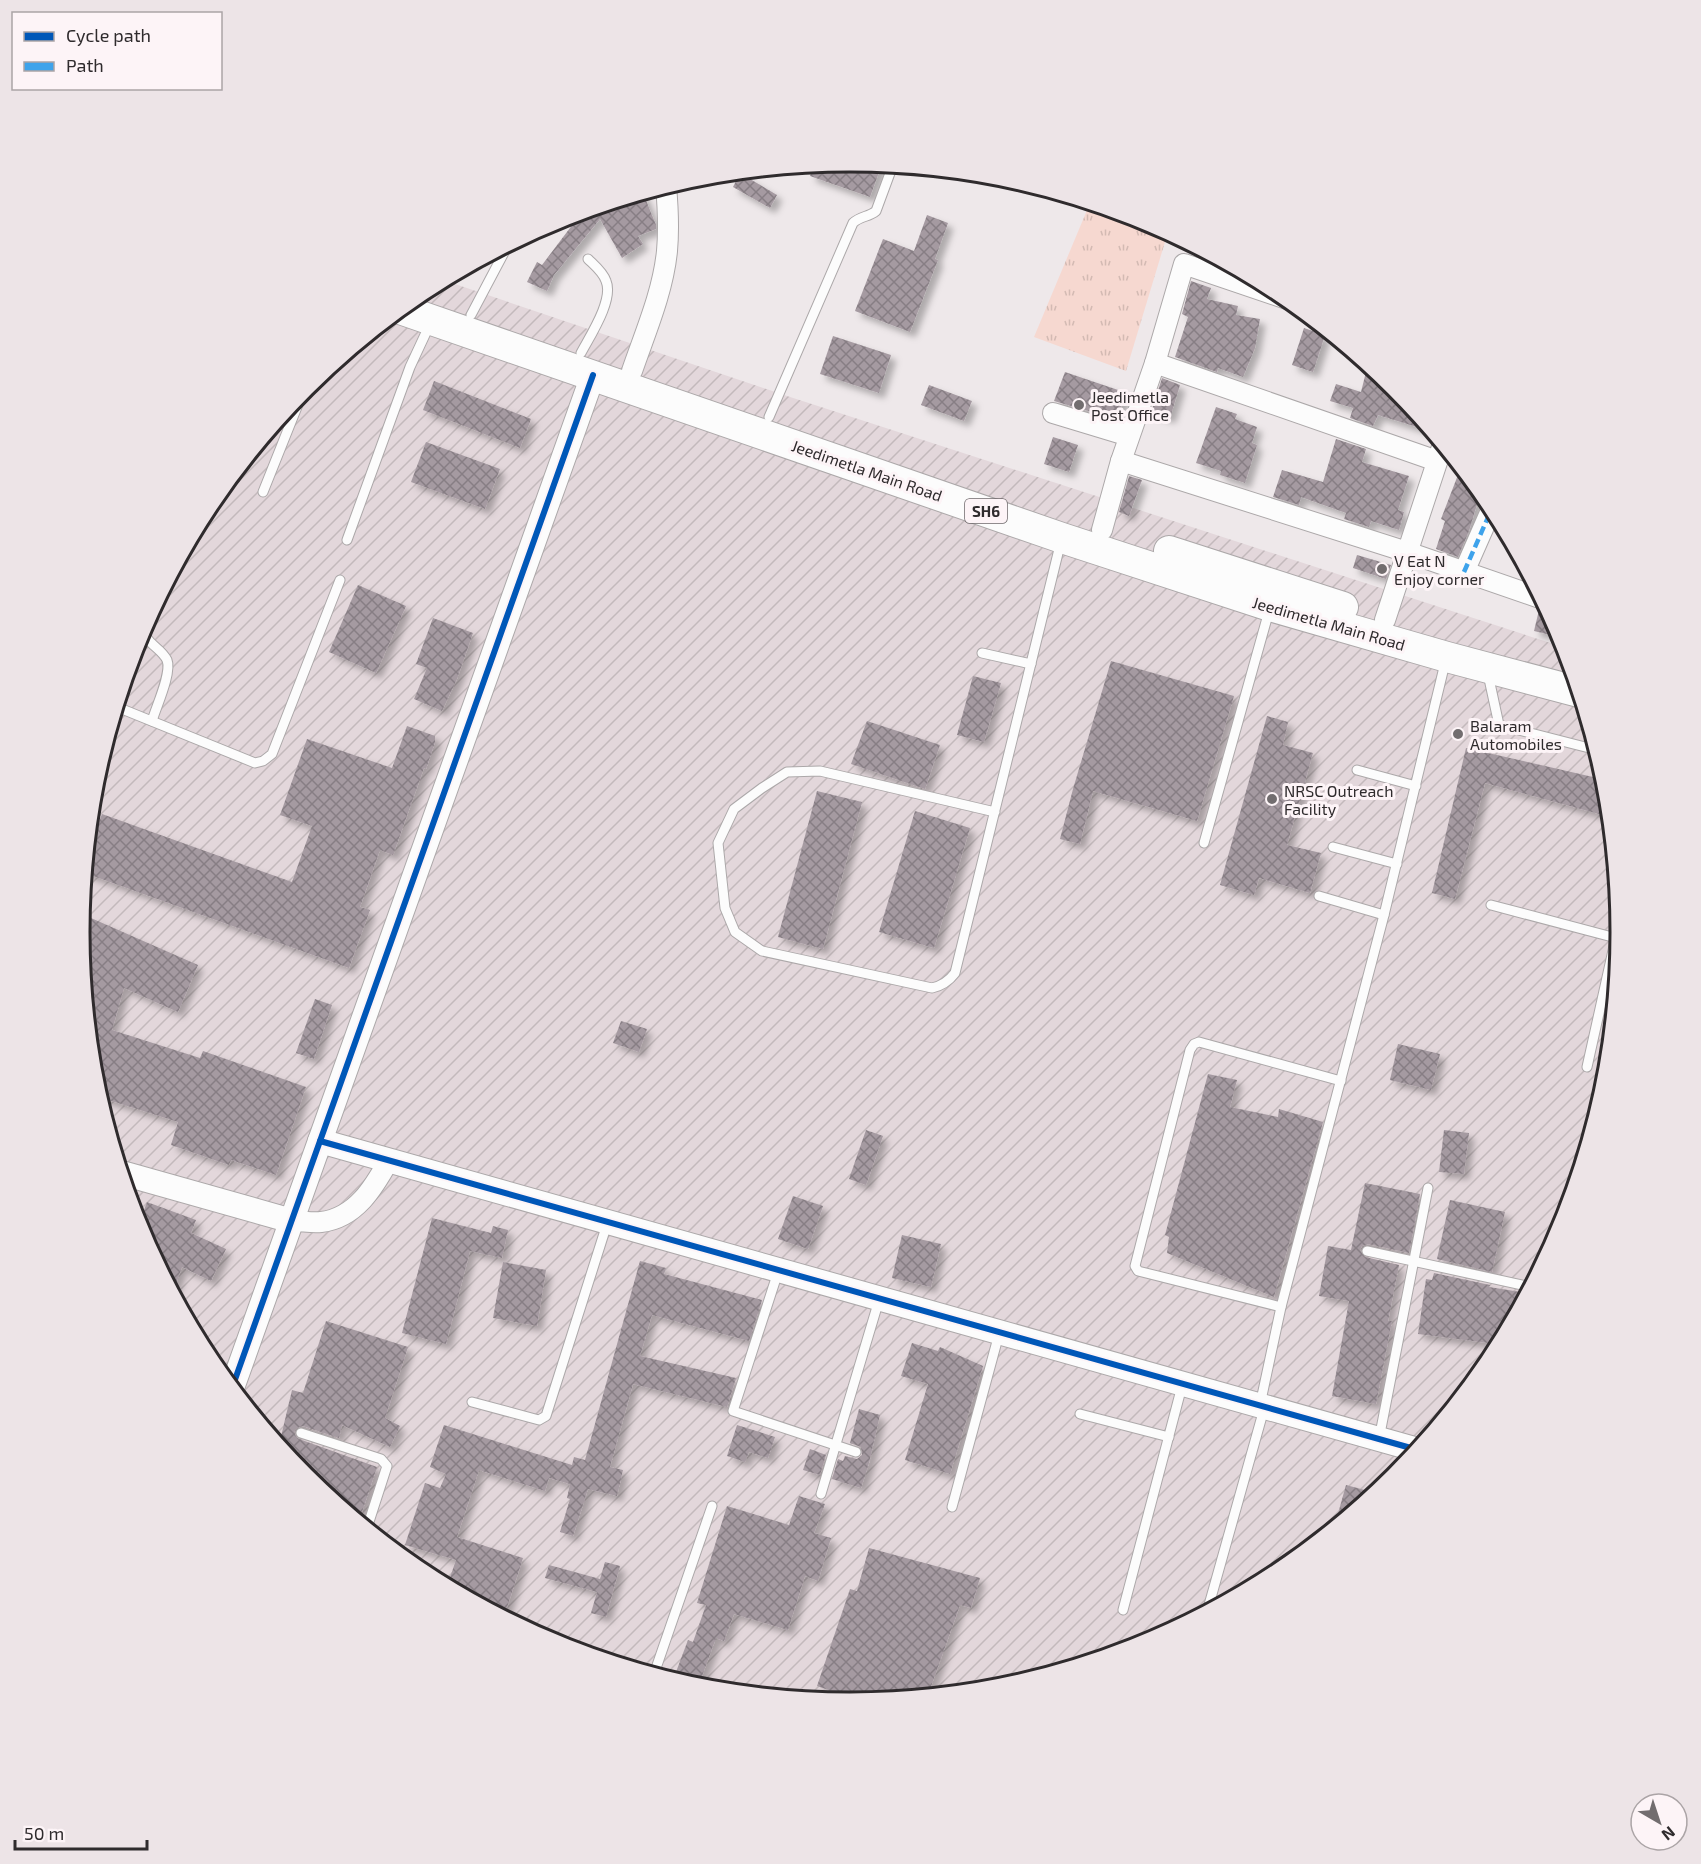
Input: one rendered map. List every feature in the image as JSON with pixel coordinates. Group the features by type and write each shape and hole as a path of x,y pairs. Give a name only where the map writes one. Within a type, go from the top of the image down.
{"main road":[{"name":"Jeedimetla Main Road","path":"424,308 471,315 587,364 632,371 1102,530 1385,620 1564,668"},
{"name":"Jeedimetla Main Road","path":"424,308 587,364 1062,538 1270,606 1572,690"}],"street":[{"path":"632,371 659,291 667,253 666,194"},
{"path":"1102,530 1121,461 1155,363 1184,264 1254,288"},
{"path":"1155,363 1435,446"},
{"path":"235,1379 320,1141 587,364"},
{"path":"1053,413 1129,436"},
{"path":"1385,620 1440,452"},
{"path":"1121,461 1407,552 1533,595"},
{"path":"1464,572 1488,517"},
{"path":"320,1141 1409,1447"},
{"path":"130,1175 292,1221 322,1222 341,1216 358,1204 372,1190 388,1160"}],"lane":[{"path":"769,417 853,223 876,211 889,173"},
{"path":"471,315 502,256"},
{"path":"587,364 608,294 607,281 588,259"},
{"path":"347,540 410,367 424,308"},
{"path":"263,492 294,415"},
{"path":"995,812 820,771 787,772 734,809 718,843 725,908 735,932 762,951 932,988 949,980 955,973 995,812 1062,538"},
{"path":"124,710 255,763 263,761 272,754 340,580"},
{"path":"1204,843 1270,606"},
{"path":"148,640 167,661 168,671 152,721"},
{"path":"982,653 1031,664"},
{"path":"1210,1602 1262,1406 1281,1307 1384,915 1447,657"},
{"path":"1487,668 1499,725 1588,748"},
{"path":"1358,770 1416,786"},
{"path":"1333,847 1397,864"},
{"path":"1319,896 1384,915"},
{"path":"1491,905 1611,937"},
{"path":"1587,1067 1610,966"},
{"path":"1281,1307 1136,1269 1190,1050 1194,1044 1199,1042 1341,1081"},
{"path":"1379,1439 1428,1188"},
{"path":"472,1402 539,1420 546,1416 608,1221"},
{"path":"1367,1251 1524,1285"},
{"path":"779,1270 733,1411 856,1452"},
{"path":"821,1494 879,1298"},
{"path":"952,1507 999,1332"},
{"path":"1123,1610 1183,1383"},
{"path":"1080,1414 1169,1437"},
{"path":"301,1433 381,1459 387,1466 369,1520"},
{"path":"656,1668 712,1506"}],"shaded area":[{"path":"454,284 787,396 1554,644 1571,688 1585,735 1604,833 1611,932 1609,982 1596,1080 1585,1129 1571,1176 1533,1268 1483,1355 1454,1395 1388,1470 1352,1504 1273,1564 1231,1591 1142,1635 1095,1652 1047,1667 950,1686 850,1693 801,1691 702,1678 654,1667 559,1635 514,1614 470,1591 388,1535 349,1504 279,1433 218,1355 192,1312 168,1268 130,1176 116,1129 97,1031 90,932 92,882 105,784 130,688 168,596 218,509 279,431 349,360 388,329"}],"green space":[{"path":"1087,210 1166,240 1126,371 1034,337"}],"building":[{"path":"811,173 879,173 870,197 810,176"},
{"path":"749,178 777,195 770,208 733,187 736,180"},
{"path":"646,200 656,229 638,236 643,244 622,258 600,219 554,275 547,291 527,282 537,262 542,265 573,224"},
{"path":"927,215 948,223 935,259 938,260 910,332 855,311 883,239 914,251"},
{"path":"1191,281 1211,288 1207,299 1238,306 1236,315 1260,319 1255,348 1243,377 1218,368 1217,372 1175,357 1188,317 1182,314"},
{"path":"1304,328 1317,332 1324,338 1313,372 1292,365"},
{"path":"833,336 891,355 879,393 820,374"},
{"path":"1065,372 1127,393 1116,419 1054,401"},
{"path":"1366,373 1419,428 1378,415 1373,426 1350,418 1353,408 1330,401 1336,384 1361,392"},
{"path":"1162,378 1180,385 1170,418 1151,412"},
{"path":"434,381 531,419 520,448 423,410"},
{"path":"929,385 972,401 964,421 921,405"},
{"path":"1216,407 1237,414 1235,419 1257,427 1252,443 1257,445 1245,483 1220,475 1221,471 1196,463"},
{"path":"1053,437 1078,445 1069,472 1044,464"},
{"path":"1336,439 1366,449 1362,462 1409,476 1398,510 1404,512 1399,530 1371,521 1369,527 1344,519 1346,513 1301,497 1299,505 1273,497 1282,470 1323,482"},
{"path":"426,442 500,469 485,509 411,482"},
{"path":"1458,475 1478,502 1458,557 1436,549 1445,521 1441,519"},
{"path":"1129,476 1142,480 1129,516 1119,512"},
{"path":"1357,555 1391,565 1386,579 1353,568"},
{"path":"358,585 406,606 376,673 329,652"},
{"path":"1539,610 1550,635 1534,631"},
{"path":"433,618 473,633 457,679 442,711 414,699 427,668 416,664"},
{"path":"1111,661 1234,696 1197,821 1093,791 1080,844 1060,839"},
{"path":"973,676 1001,683 984,742 957,735"},
{"name":"NRSC Outreach Facility","path":"1267,716 1288,722 1283,745 1313,753 1287,845 1321,853 1310,893 1259,878 1254,895 1220,885"},
{"path":"867,721 940,745 925,789 851,764"},
{"path":"407,726 435,736 426,769 424,768 393,855 380,850 360,907 370,910 349,968 93,876 97,833 102,814 292,882 312,826 280,815 307,739 392,768"},
{"path":"1466,748 1595,777 1601,815 1485,783 1455,899 1432,893"},
{"path":"817,791 862,802 823,949 778,937"},
{"path":"915,811 970,828 934,948 879,932"},
{"path":"91,919 198,965 178,1012 124,988 112,1030 200,1058 203,1051 306,1087 276,1175 231,1160 229,1165 171,1145 178,1122 110,1100 97,1031 92,982"},
{"path":"315,999 332,1005 314,1059 296,1053"},
{"path":"621,1021 647,1029 639,1052 613,1043"},
{"path":"1398,1044 1440,1054 1431,1090 1390,1080"},
{"path":"1208,1074 1237,1080 1230,1107 1278,1117 1279,1109 1323,1122 1274,1297 1167,1253 1169,1237 1165,1235"},
{"path":"866,1130 883,1136 866,1185 849,1179"},
{"path":"1444,1130 1469,1133 1464,1174 1439,1172"},
{"path":"1365,1183 1420,1194 1409,1253 1368,1244 1362,1246 1360,1250 1365,1257 1399,1265 1388,1321 1392,1321 1376,1404 1332,1396 1349,1301 1319,1296 1328,1246 1351,1250"},
{"path":"793,1196 823,1206 808,1249 778,1239"},
{"path":"1450,1200 1505,1212 1492,1272 1437,1259"},
{"path":"147,1202 196,1220 191,1233 226,1249 211,1281 182,1267 176,1283 144,1211"},
{"path":"432,1218 491,1233 493,1226 508,1230 502,1258 470,1251 446,1344 402,1333"},
{"path":"902,1235 941,1244 931,1287 892,1278"},
{"path":"640,1261 666,1268 664,1274 762,1300 749,1341 652,1315 640,1356 736,1378 727,1407 633,1384 610,1467 623,1470 617,1496 588,1489 573,1536 560,1532 570,1499 567,1498 570,1484 549,1478 545,1491 479,1470 457,1537 523,1558 506,1610 450,1578 456,1560 405,1545 425,1483 440,1488 446,1474 430,1467 444,1425 572,1465 574,1457 585,1460"},
{"path":"503,1262 546,1270 537,1326 493,1318"},
{"path":"1434,1273 1490,1285 1489,1287 1520,1292 1487,1348 1488,1343 1418,1334 1426,1279 1432,1280"},
{"path":"326,1321 408,1347 385,1418 400,1426 390,1447 342,1425 339,1438 303,1426 294,1431 299,1439 377,1467 361,1514 313,1470 281,1435 292,1390 303,1393"},
{"path":"912,1343 938,1351 940,1347 983,1366 950,1474 905,1460 928,1384 901,1376"},
{"path":"859,1409 880,1415 861,1488 832,1479 838,1459 843,1461 845,1456 857,1459 862,1455 861,1447 850,1443"},
{"path":"737,1425 775,1437 768,1458 749,1452 745,1462 727,1456"},
{"path":"810,1449 826,1455 820,1475 803,1470"},
{"path":"1346,1485 1366,1490 1352,1504 1337,1516"},
{"path":"799,1496 825,1504 814,1533 831,1538 818,1581 805,1576 788,1630 734,1614 724,1641 716,1638 701,1678 676,1672 688,1640 693,1642 706,1605 697,1603 727,1506 789,1525"},
{"path":"869,1548 980,1578 971,1608 960,1605 931,1688 850,1693 835,1692 817,1686 850,1589 857,1591"},
{"path":"605,1562 620,1566 606,1617 591,1613 597,1592 545,1578 549,1565 600,1579"}],"marked path":[{"path":"1464,572 1488,517"}],"cycle path":[{"path":"235,1379 593,375"},
{"path":"320,1141 1409,1447"}],"place":[{"name":"Jeedimetla Post Office","path":"1079,405"},
{"name":"V Eat N Enjoy corner","path":"1382,569"},
{"name":"Balaram Automobiles","path":"1458,734"},
{"name":"NRSC Outreach Facility","path":"1272,799"}]}
